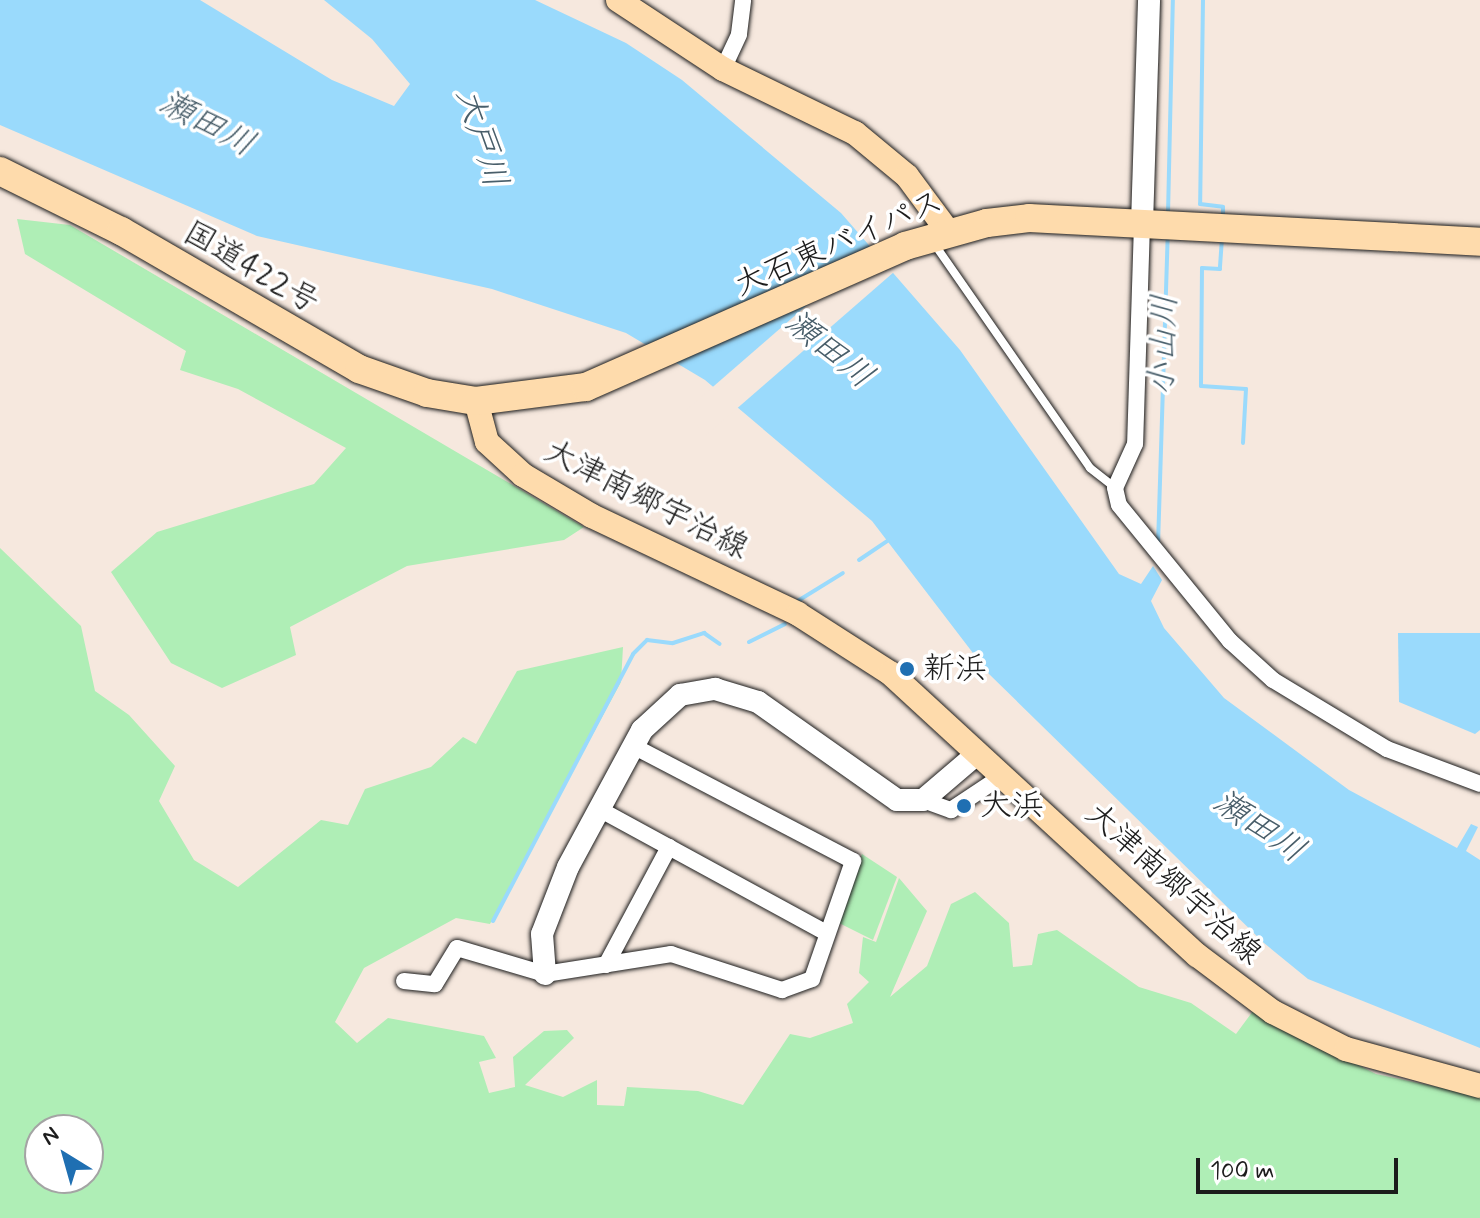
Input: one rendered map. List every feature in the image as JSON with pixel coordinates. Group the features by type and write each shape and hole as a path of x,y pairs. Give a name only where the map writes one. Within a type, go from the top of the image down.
{"highway":[{"name":"国道422号","path":"0,171 121,231 359,369 427,393 476,401"},
{"name":"大石東バイパス","path":"476,401 586,387 927,238 1029,218 1480,242"}],"main road":[{"path":"618,0 723,69 855,133 907,176 927,238"},
{"name":"大津南郷宇治線","path":"476,401 487,442 523,475 604,522 798,614 890,673 1197,955 1273,1012 1346,1049 1480,1086"}],"street":[{"path":"723,69 739,34 743,0"},
{"path":"1149,0 1135,444 1115,488 1141,533 1163,560 1273,680 1387,749 1480,784"},
{"path":"545,974 542,934 553,899 633,746 662,705 680,695 738,694 871,787 897,800 923,800 951,810 1002,776"},
{"path":"404,981 435,984 457,948 545,974 671,954 782,990 812,979 825,932 853,861 633,746"},
{"path":"923,800 978,753"},
{"path":"599,809 825,932"},
{"path":"606,965 669,847"}],"lane":[{"path":"927,238 1090,468 1115,488"}],"green space":[{"path":"17,219 70,225 584,527 564,540 407,566 290,627 296,655 222,688 171,663 111,572 157,532 314,484 346,448 238,389 180,370 186,351 25,254"},
{"path":"0,548 81,626 95,691 129,715 175,766 159,801 194,860 238,887 321,820 348,825 365,789 431,767 463,737 476,744 517,671 623,647 621,682 490,924 456,918 364,968 335,1022 357,1043 388,1018 484,1036 496,1058 479,1062 489,1093 515,1087 513,1057 544,1031 567,1030 574,1038 525,1085 563,1097 597,1080 597,1105 624,1106 627,1087 698,1091 743,1105 790,1034 810,1038 853,1023 847,1004 869,982 859,973 863,937 876,942 899,878 927,911 890,997 927,966 951,904 975,892 1009,923 1013,967 1032,965 1038,934 1057,930 1139,987 1191,1003 1236,1034 1253,1011 1376,1074 1480,1096 1480,1218 0,1218"},
{"path":"862,854 897,877 873,940 837,922"}],"water":[{"path":"0,0 200,0 332,80 394,106 410,84 372,39 324,0 535,0 626,43 682,80 841,213 960,350 1119,574 1141,584 1153,566 1162,580 1151,601 1164,628 1224,698 1349,790 1457,848 1471,824 1478,827 1466,851 1480,860 1480,1048 1308,979 1264,943 989,674 872,521 705,380 626,333 492,289 257,236 0,125"},
{"path":"1398,633 1480,633 1480,730 1475,734 1399,702"}],"pier":[{"path":"875,246 896,270 706,435 685,411"}],"waterway":[{"name":"小山川","path":"1168,214 1173,0"},
{"path":"1203,0 1200,204 1223,207 1223,217"},
{"name":"小山川","path":"1158,545 1168,234"},
{"path":"1222,238 1220,269 1202,268 1201,386 1246,389 1243,443"},
{"path":"859,560 890,539"},
{"path":"796,602 843,573"},
{"path":"749,642 785,624"},
{"path":"493,921 633,654 647,640 673,643 704,633 720,644"}],"place":[{"name":"新浜","path":"907,669"},
{"name":"大浜","path":"964,806"}],"water label":[{"name":"瀬田川","path":"207,124"},
{"name":"大戸川","path":"481,138"},
{"name":"瀬田川","path":"829,350"},
{"name":"瀬田川","path":"1259,827"}]}
